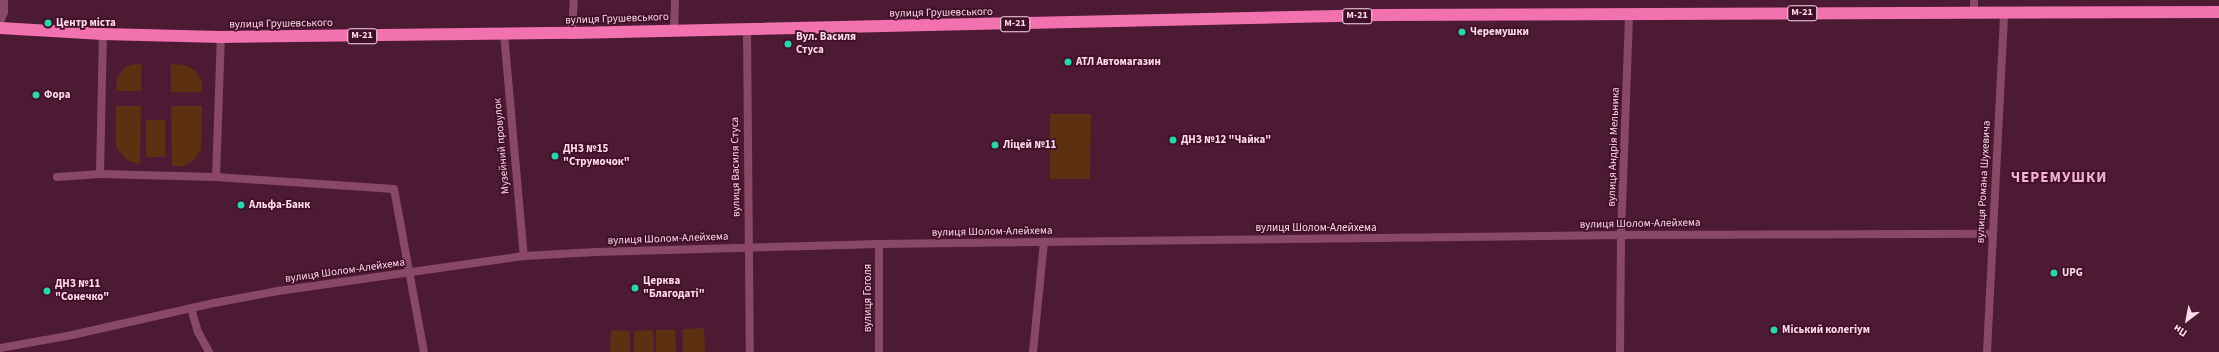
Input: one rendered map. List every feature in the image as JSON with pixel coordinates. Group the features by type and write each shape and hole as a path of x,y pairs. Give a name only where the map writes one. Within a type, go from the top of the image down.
{"highway":[{"name":"вулиця Грушевського","path":"0,28 104,34 221,37 572,33 1381,15 2219,12"}],"street":[{"path":"0,22 4,12 4,0"},
{"path":"572,33 574,0"},
{"path":"674,30 675,0"},
{"path":"1974,0 1974,12"},
{"name":"вулиця Романа Шухевича","path":"1987,352 2004,13"},
{"name":"вулиця Андрія Мельника","path":"1620,352 1621,235 1629,14"},
{"name":"вулиця Василя Стуса","path":"747,29 750,352"},
{"path":"100,174 104,34"},
{"name":"Музейний провулок","path":"504,34 524,256"},
{"path":"216,177 221,37"},
{"path":"56,177 100,174 216,177 394,189 424,352"},
{"name":"вулиця Шолом-Алейхема","path":"0,348 72,335 191,308 278,291 524,256 748,247 879,244 1621,235 1992,234"},
{"path":"1033,352 1044,242"},
{"name":"вулиця Гоголя","path":"879,244 879,352"},
{"path":"191,308 198,332 209,352"}],"shaded area":[{"path":"141,64 141,91 116,91 117,79 122,70 131,65"},
{"path":"171,64 184,65 196,71 202,82 202,92 171,92"},
{"path":"116,106 141,106 140,164 128,161 116,148"},
{"path":"171,106 202,106 201,149 194,160 184,166 172,166"},
{"path":"1050,114 1091,114 1090,179 1050,179"},
{"path":"146,120 165,120 165,157 146,157"},
{"path":"704,328 705,352 683,352 683,329"},
{"path":"611,330 630,331 630,352 610,352"},
{"path":"653,330 654,352 634,352 634,331"},
{"path":"656,330 675,330 676,352 656,352"}],"place":[{"name":"Центр міста","path":"48,23"},
{"name":"Черемушки","path":"1462,32"},
{"name":"Вул. Василя Стуса","path":"788,44"},
{"name":"АТЛ Автомагазин","path":"1068,62"},
{"name":"Фора","path":"36,95"},
{"name":"ДНЗ №12 \"Чайка\"","path":"1173,140"},
{"name":"Ліцей №11","path":"995,145"},
{"name":"ДНЗ №15 \"Струмочок\"","path":"555,156"},
{"name":"Альфа-Банк","path":"241,205"},
{"name":"UPG","path":"2054,273"},
{"name":"Церква \"Благодаті\"","path":"635,288"},
{"name":"ДНЗ №11 \"Сонечко\"","path":"47,291"},
{"name":"Міський колегіум","path":"1774,330"}],"district":[{"name":"ЧЕРЕМУШКИ","path":"2059,178"}]}
